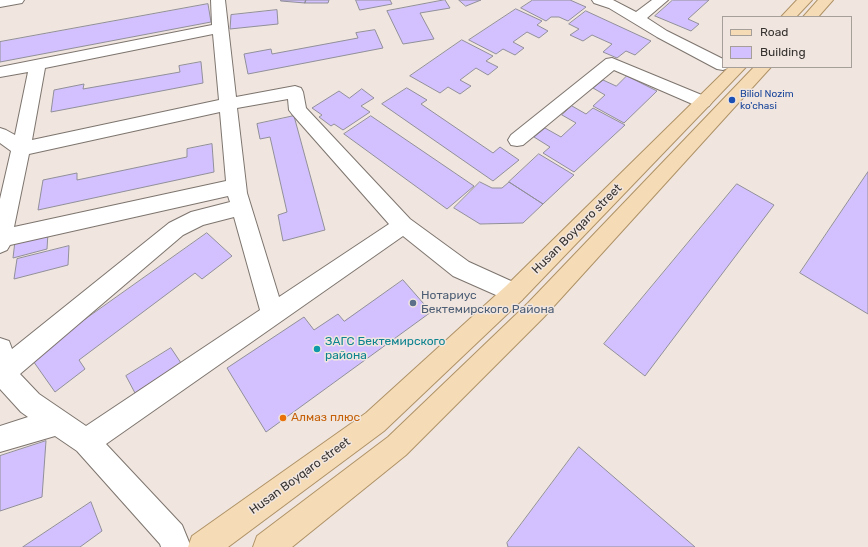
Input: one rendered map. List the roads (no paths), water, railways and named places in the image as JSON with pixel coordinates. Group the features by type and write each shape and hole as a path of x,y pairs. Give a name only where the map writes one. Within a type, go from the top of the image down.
{"main road":[{"path":"789,16 805,0"},
{"path":"811,16 826,0"},
{"name":"Husan Boyqaro street","path":"203,547 375,422 514,293 703,102 731,68"},
{"name":"Husan Boyqaro street","path":"268,547 397,446 536,310 762,68"},
{"path":"514,293 536,310"}],"lane":[{"path":"0,3 17,0"},
{"path":"218,0 237,186 241,207 273,314"},
{"path":"599,0 614,5 662,34 722,64"},
{"path":"636,19 661,0"},
{"path":"0,72 220,28"},
{"path":"517,140 612,63 703,102"},
{"path":"37,65 1,241 237,186"},
{"path":"0,134 21,149 228,104 295,92 298,110 403,225 461,269 514,293"},
{"path":"176,547 172,535 86,442 30,402 1,361 176,229 198,218 241,207"},
{"path":"86,442 403,225"},
{"path":"0,439 57,422"}],"place":[{"name":"Biliol Nozim ko'chasi","path":"732,100"},
{"name":"Нотариус Бектемирского Района","path":"413,303"},
{"name":"ЗАГС Бектемирского района","path":"317,349"},
{"name":"Алмаз плюс","path":"283,418"}]}
